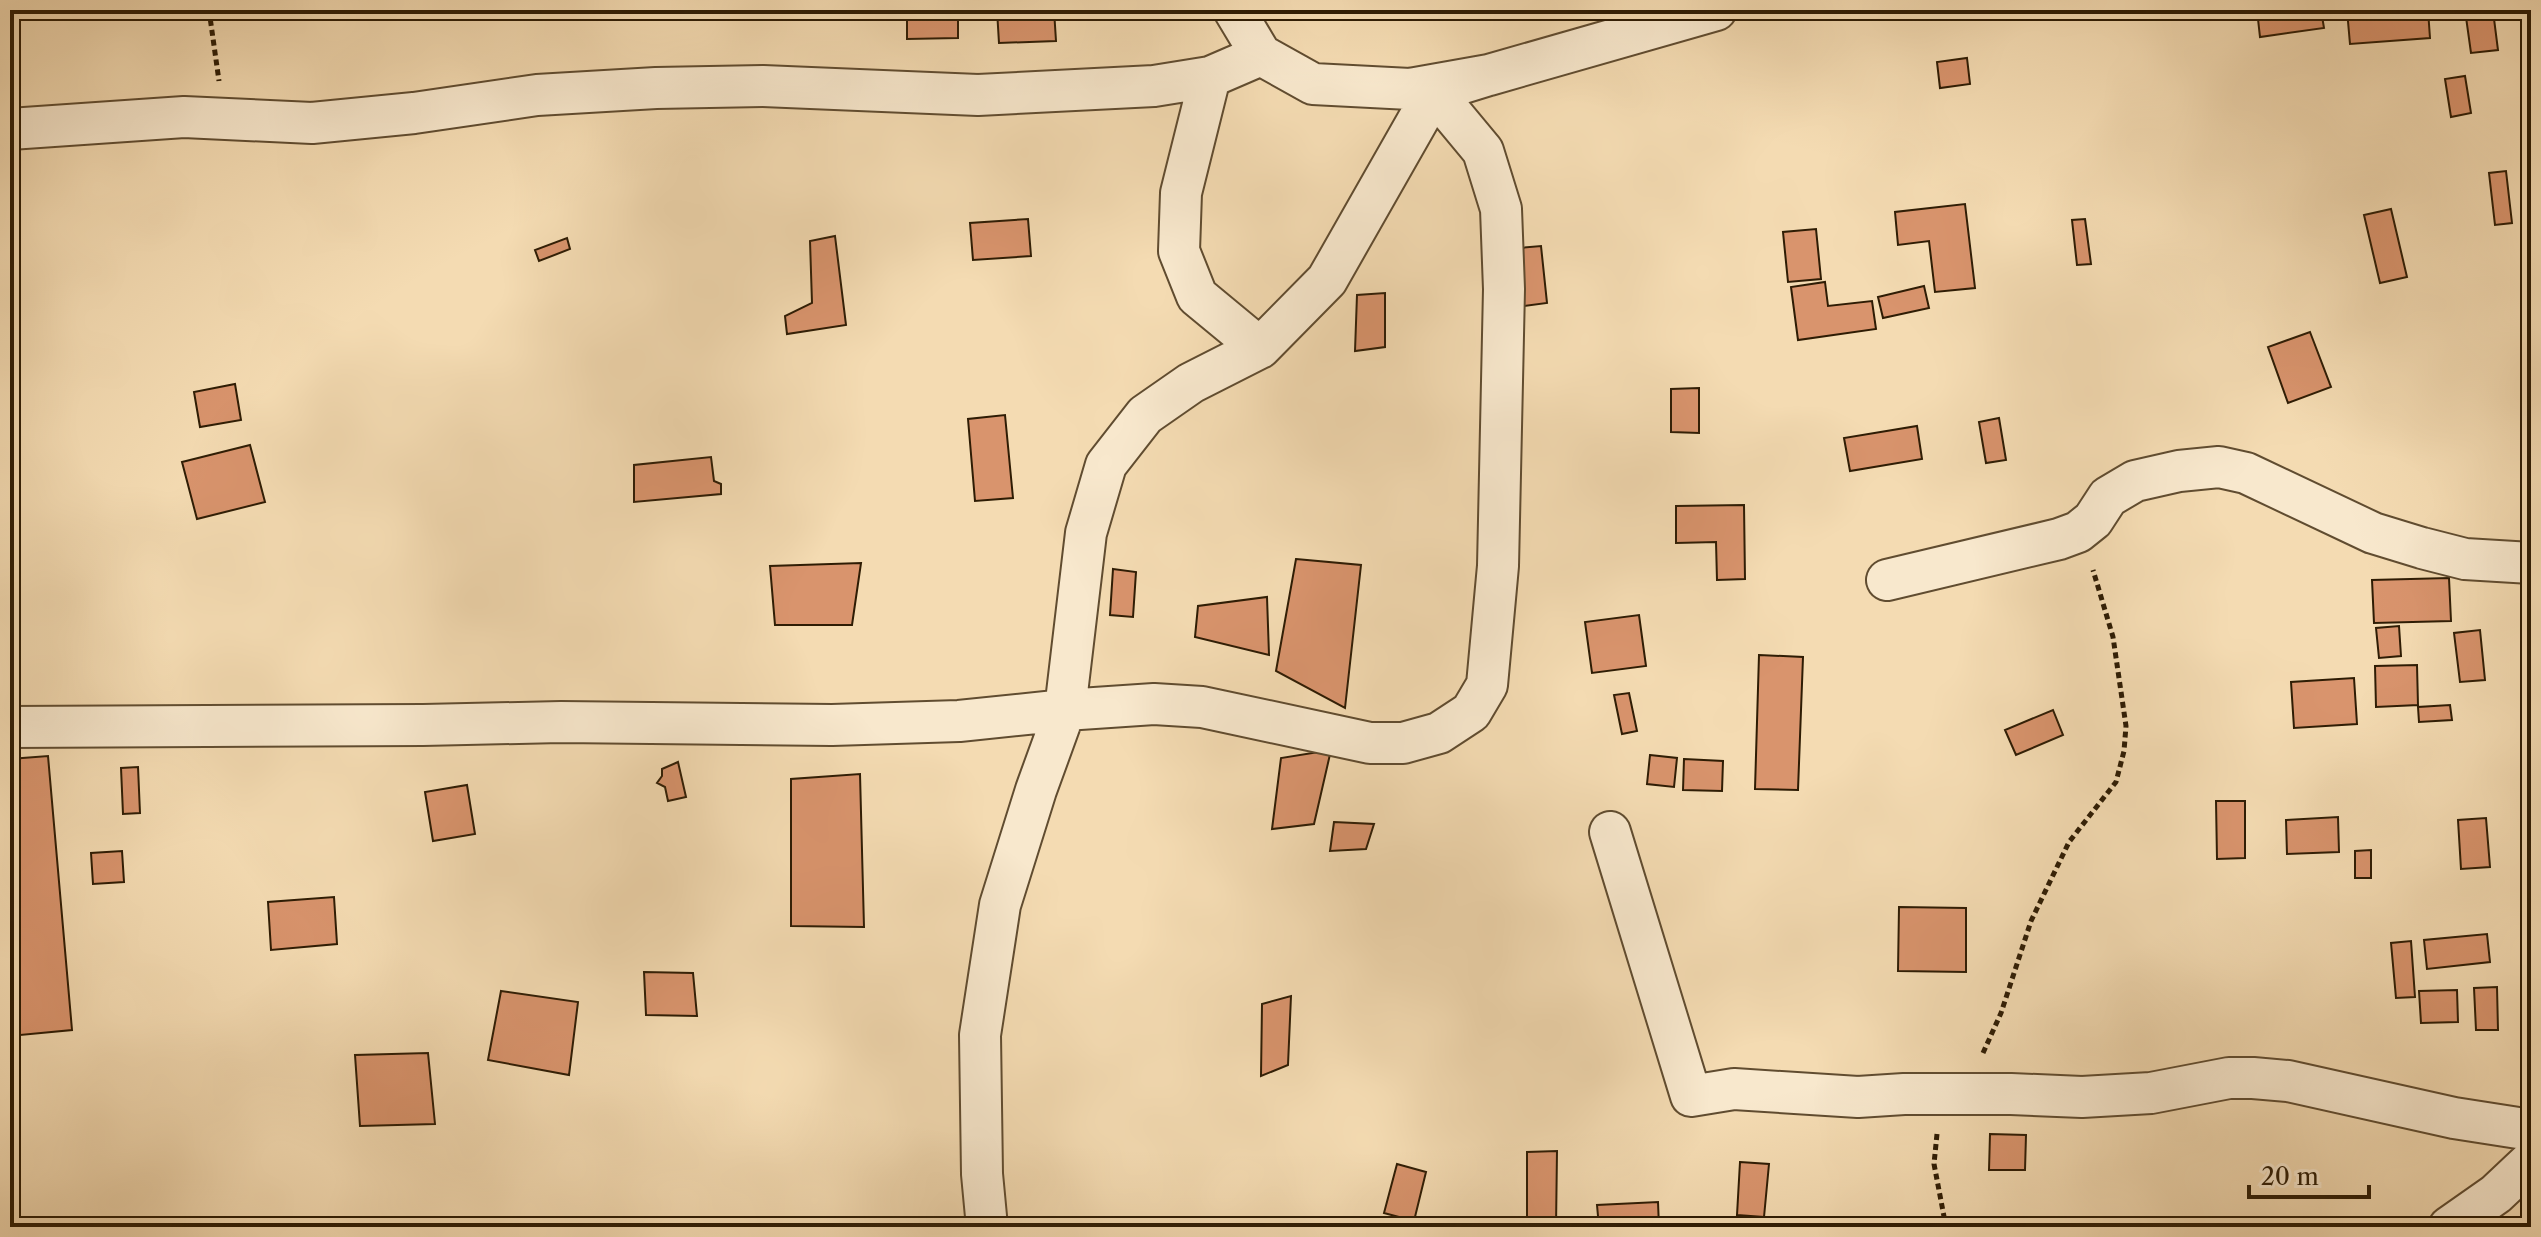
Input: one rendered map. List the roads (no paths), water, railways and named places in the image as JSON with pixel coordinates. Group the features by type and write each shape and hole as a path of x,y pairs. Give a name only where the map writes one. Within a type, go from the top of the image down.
{"street":[{"path":"1234,10 1261,55 1313,84 1410,89 1489,75"},
{"path":"987,1227 982,1174 980,1035 1000,905 1065,710 1086,533 1106,465 1145,415 1191,383 1260,348 1327,280 1434,92 1716,10"},
{"path":"10,129 184,117 312,123 537,95 656,88 763,86 978,95 1154,86 1210,77 1261,55"},
{"path":"1210,77 1181,193 1179,251 1197,296 1260,348"},
{"path":"10,727 561,722 832,725 959,721 1154,704 1202,707 1370,743 1403,743 1439,733 1471,712 1487,685 1498,566 1504,289 1501,209 1483,151 1434,92"},
{"path":"1887,580 2078,532 2093,520 2108,497 2135,481 2179,471 2219,467 2246,473 2373,533 2409,545 2465,559 2531,563"},
{"path":"1610,832 1691,1096 1734,1089 1858,1097 1904,1094 2082,1097 2151,1093 2229,1078 2253,1078 2288,1081 2454,1118 2531,1130"},
{"path":"2449,1227 2496,1194 2531,1161"}]}
